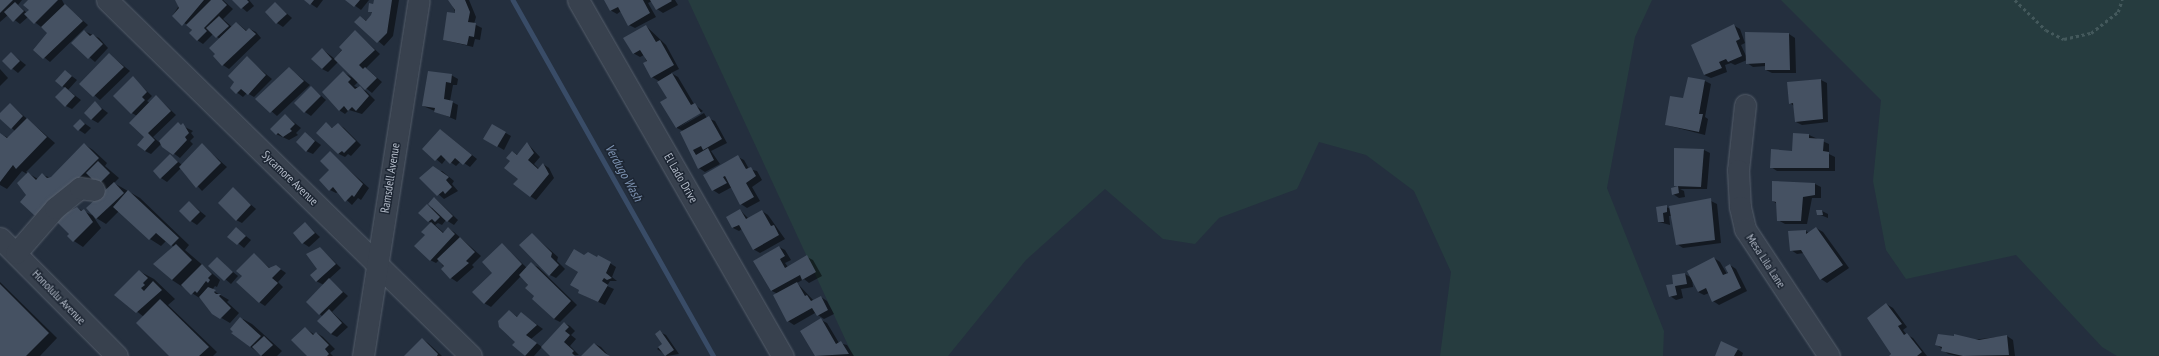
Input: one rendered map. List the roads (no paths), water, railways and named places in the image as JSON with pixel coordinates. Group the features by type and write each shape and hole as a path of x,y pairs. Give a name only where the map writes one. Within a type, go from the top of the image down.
{"street":[{"name":"Sycamore Avenue","path":"107,0 471,356"},
{"name":"Ramsdell Avenue","path":"363,356 376,262 419,0"},
{"name":"El Lado Drive","path":"578,0 783,356"},
{"name":"Mesa Lila Lane","path":"1745,105 1738,170 1740,207 1745,229 1829,356"},
{"path":"16,253 55,208 80,188 94,190"},
{"name":"Honolulu Avenue","path":"0,238 117,356"}],"waterway":[{"name":"Verdugo Wash","path":"513,0 714,356"}]}
